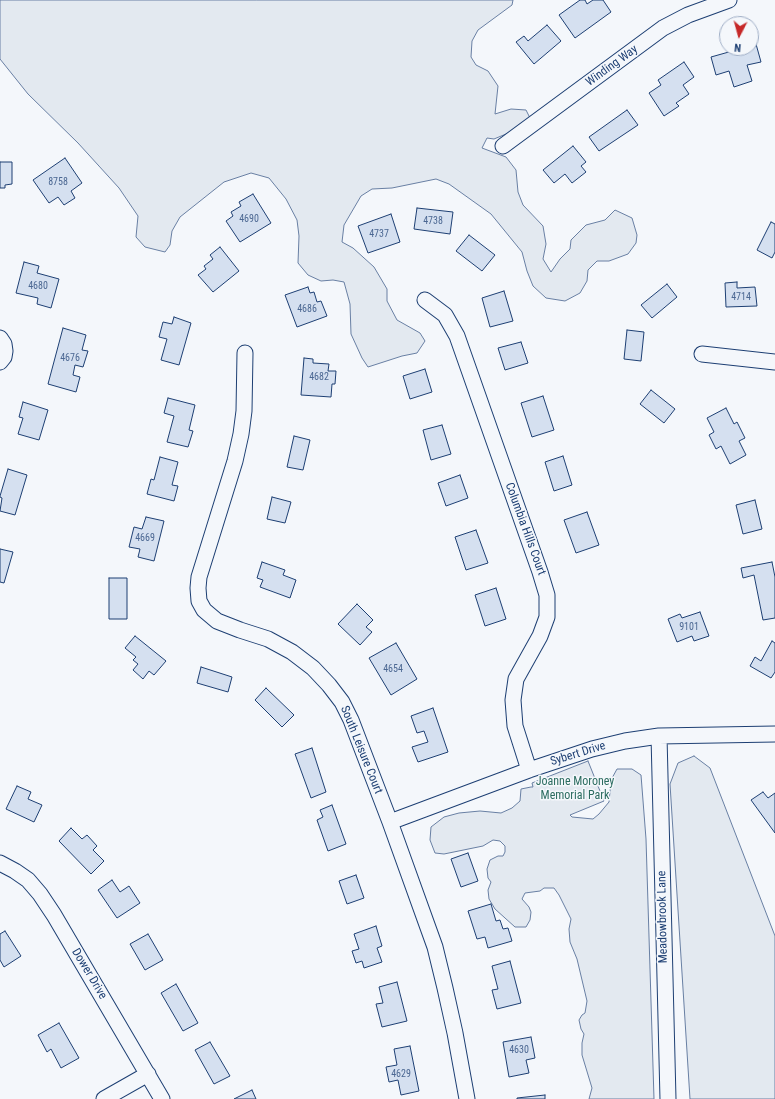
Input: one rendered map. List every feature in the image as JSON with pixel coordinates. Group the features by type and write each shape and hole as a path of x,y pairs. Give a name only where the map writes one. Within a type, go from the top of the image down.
{"street":[{"name":"Winding Way","path":"503,146 663,28 688,14 729,0"},
{"name":"Columbia Hills Court","path":"425,300 445,314 457,336 547,594 547,617 540,636 516,679 513,700 515,726 529,770"},
{"path":"0,338 4,344 5,351 4,357 0,362"},
{"name":"South Leisure Court","path":"245,353 244,411 241,434 235,461 199,577 199,601 204,610 217,621 268,639 292,652 313,668 342,702 352,720 435,947 454,1026 467,1099"},
{"path":"702,354 775,362"},
{"name":"Sybert Drive","path":"390,822 529,770 592,749 626,741 659,736 775,734"},
{"name":"Meadowbrook Lane","path":"659,736 668,1099"},
{"name":"Dower Drive","path":"0,863 28,880 40,894 54,915 162,1099"},
{"path":"104,1099 148,1074"}],"green space":[{"path":"0,0 513,0 512,5 478,30 472,41 471,57 476,65 488,71 498,86 495,114 511,109 526,110 530,118 518,129 494,139 487,138 482,148 506,157 516,170 518,192 523,205 543,226 546,244 543,259 551,272 560,259 570,249 571,240 586,225 605,220 615,210 632,218 637,235 636,243 628,254 609,261 597,261 588,270 587,281 580,293 565,301 546,298 533,286 522,252 491,214 449,184 436,179 392,188 372,189 361,196 344,225 342,242 353,248 374,267 387,289 387,301 397,320 420,333 425,341 417,353 402,356 368,367 362,358 351,334 350,304 344,282 333,280 321,281 308,275 298,263 299,236 297,220 286,199 269,178 251,173 224,182 180,217 172,231 170,245 165,252 145,247 136,237 138,216 119,188 78,143 28,94 0,59"},
{"path":"694,756 710,768 775,936 775,1099 690,1099 670,784 678,763"},
{"name":"Joanne Moroney Memorial Park","path":"588,761 604,801 570,815 572,817 593,819 599,814 609,802 611,780 617,769 632,769 641,775 646,839 654,1099 589,1099 592,1088 582,1055 584,1034 579,1020 585,1013 587,1001 577,959 570,942 569,929 571,919 554,888 544,888 540,891 525,893 522,899 529,907 531,912 530,920 526,927 515,927 495,909 489,899 488,890 491,882 488,878 487,869 490,860 498,856 503,856 505,846 500,841 493,840 483,846 444,854 435,853 430,840 431,827 444,817 459,813 480,811 501,813 512,808 520,801 521,789 533,787 532,783"}],"building":[{"path":"580,0 585,0 587,4 593,0 603,0 611,12 575,38 559,15"},
{"path":"547,25 561,41 534,64 516,42 524,36 528,41"},
{"path":"719,55 719,56 759,55 761,62 747,65 752,81 734,87 729,71 716,75 711,57"},
{"path":"684,62 694,77 683,85 689,94 676,103 679,106 664,116 649,93 661,85 658,80"},
{"path":"627,110 638,125 599,151 589,137"},
{"path":"573,146 586,162 581,166 586,172 572,183 565,174 554,183 543,170"},
{"path":"65,158 82,183 71,191 75,198 64,205 58,197 49,203 33,180"},
{"path":"0,162 12,162 12,184 5,185 5,188 0,188"},
{"path":"253,194 271,223 240,242 226,221 233,216 231,212 241,206 239,202"},
{"path":"417,208 453,212 450,234 414,229"},
{"path":"391,214 400,242 368,253 358,226"},
{"path":"771,222 775,224 775,252 772,258 757,250"},
{"path":"469,235 495,255 482,271 456,251"},
{"path":"220,247 239,271 213,292 198,275 206,269 204,266 213,259 210,255"},
{"path":"24,262 39,266 37,273 59,279 51,308 37,304 38,298 16,293"},
{"path":"737,282 737,288 755,287 757,306 726,307 725,283"},
{"path":"667,284 677,297 652,318 641,305"},
{"path":"308,287 310,293 314,292 317,302 321,301 327,316 297,327 285,295"},
{"path":"504,291 513,321 490,327 482,298"},
{"path":"174,317 191,323 179,365 161,360 167,339 159,337 163,322 172,324"},
{"path":"63,328 86,335 82,350 88,351 83,367 75,365 73,375 80,377 76,392 48,384"},
{"path":"627,330 644,332 641,361 624,359"},
{"path":"521,342 528,363 505,370 498,348"},
{"path":"304,358 313,359 313,363 329,364 328,371 336,371 335,384 332,384 331,397 301,395"},
{"path":"425,369 432,392 410,399 403,376"},
{"path":"651,390 675,409 664,423 640,404"},
{"path":"543,396 554,430 532,437 521,403"},
{"path":"168,398 195,405 189,430 193,431 188,447 167,442 174,416 164,413"},
{"path":"23,402 48,410 39,440 18,434 23,418 19,417"},
{"path":"726,408 734,424 737,422 745,438 739,441 746,455 730,464 721,446 716,449 709,435 714,432 707,418"},
{"path":"442,425 451,454 431,460 423,430"},
{"path":"294,436 310,440 303,470 287,467"},
{"path":"563,456 572,485 554,491 545,462"},
{"path":"160,457 178,462 172,485 178,486 174,501 147,494 151,479 154,480"},
{"path":"8,469 27,475 15,515 0,511 2,498 0,496"},
{"path":"460,475 468,498 446,506 438,483"},
{"path":"272,497 291,502 285,523 267,519"},
{"path":"755,500 762,529 743,534 736,505"},
{"path":"587,512 599,545 576,553 564,520"},
{"path":"146,517 164,521 154,561 138,557 140,549 129,547 134,527 142,529"},
{"path":"476,530 488,563 466,570 455,537"},
{"path":"0,549 13,552 4,583 0,582"},
{"path":"262,562 285,570 283,575 296,580 290,598 260,587 263,580 257,578"},
{"path":"772,562 775,577 775,618 763,620 754,575 743,578 741,568"},
{"path":"109,578 127,578 127,619 109,619"},
{"path":"496,588 506,619 485,626 475,595"},
{"path":"357,604 373,620 366,627 372,632 360,645 338,624"},
{"path":"700,612 709,636 694,641 692,636 677,642 668,619 680,614 682,618"},
{"path":"135,636 166,661 154,675 149,671 143,679 133,670 138,664 133,660 136,657 125,648"},
{"path":"772,641 775,643 775,672 771,678 750,666 755,657 761,661"},
{"path":"396,643 417,679 391,695 369,658"},
{"path":"201,667 232,677 228,692 197,683"},
{"path":"266,688 294,715 282,727 255,700"},
{"path":"433,708 448,752 418,762 412,747 428,742 424,731 417,733 411,716"},
{"path":"312,748 326,792 311,798 295,754"},
{"path":"17,786 31,792 28,799 42,805 34,822 6,809"},
{"path":"763,792 768,798 775,793 775,833 751,800"},
{"path":"332,805 346,844 328,851 317,820 323,817 320,810"},
{"path":"71,828 82,839 87,835 97,846 93,850 104,861 91,874 59,841"},
{"path":"468,853 478,881 461,887 451,859"},
{"path":"356,875 364,898 347,904 339,881"},
{"path":"112,880 120,892 129,886 140,903 117,918 98,890"},
{"path":"491,904 496,921 500,920 503,929 508,928 512,941 488,948 485,937 477,939 468,911"},
{"path":"376,926 382,946 377,948 382,962 364,968 362,961 356,963 352,951 359,949 354,934"},
{"path":"5,931 21,956 4,967 0,960 0,934"},
{"path":"148,934 163,960 145,970 130,944"},
{"path":"510,961 521,1003 497,1009 492,990 498,989 492,966"},
{"path":"397,982 407,1021 382,1027 376,1004 383,1003 379,987"},
{"path":"176,984 198,1023 183,1031 161,993"},
{"path":"59,1023 79,1058 61,1068 51,1049 47,1052 38,1035"},
{"path":"531,1037 535,1058 526,1060 529,1073 509,1077 503,1042"},
{"path":"210,1042 230,1076 214,1084 195,1050"},
{"path":"410,1046 419,1091 401,1095 398,1080 389,1082 386,1067 397,1065 394,1049"},
{"path":"252,1090 256,1099 234,1099"},
{"path":"545,1095 545,1099 517,1099 517,1098"}]}
